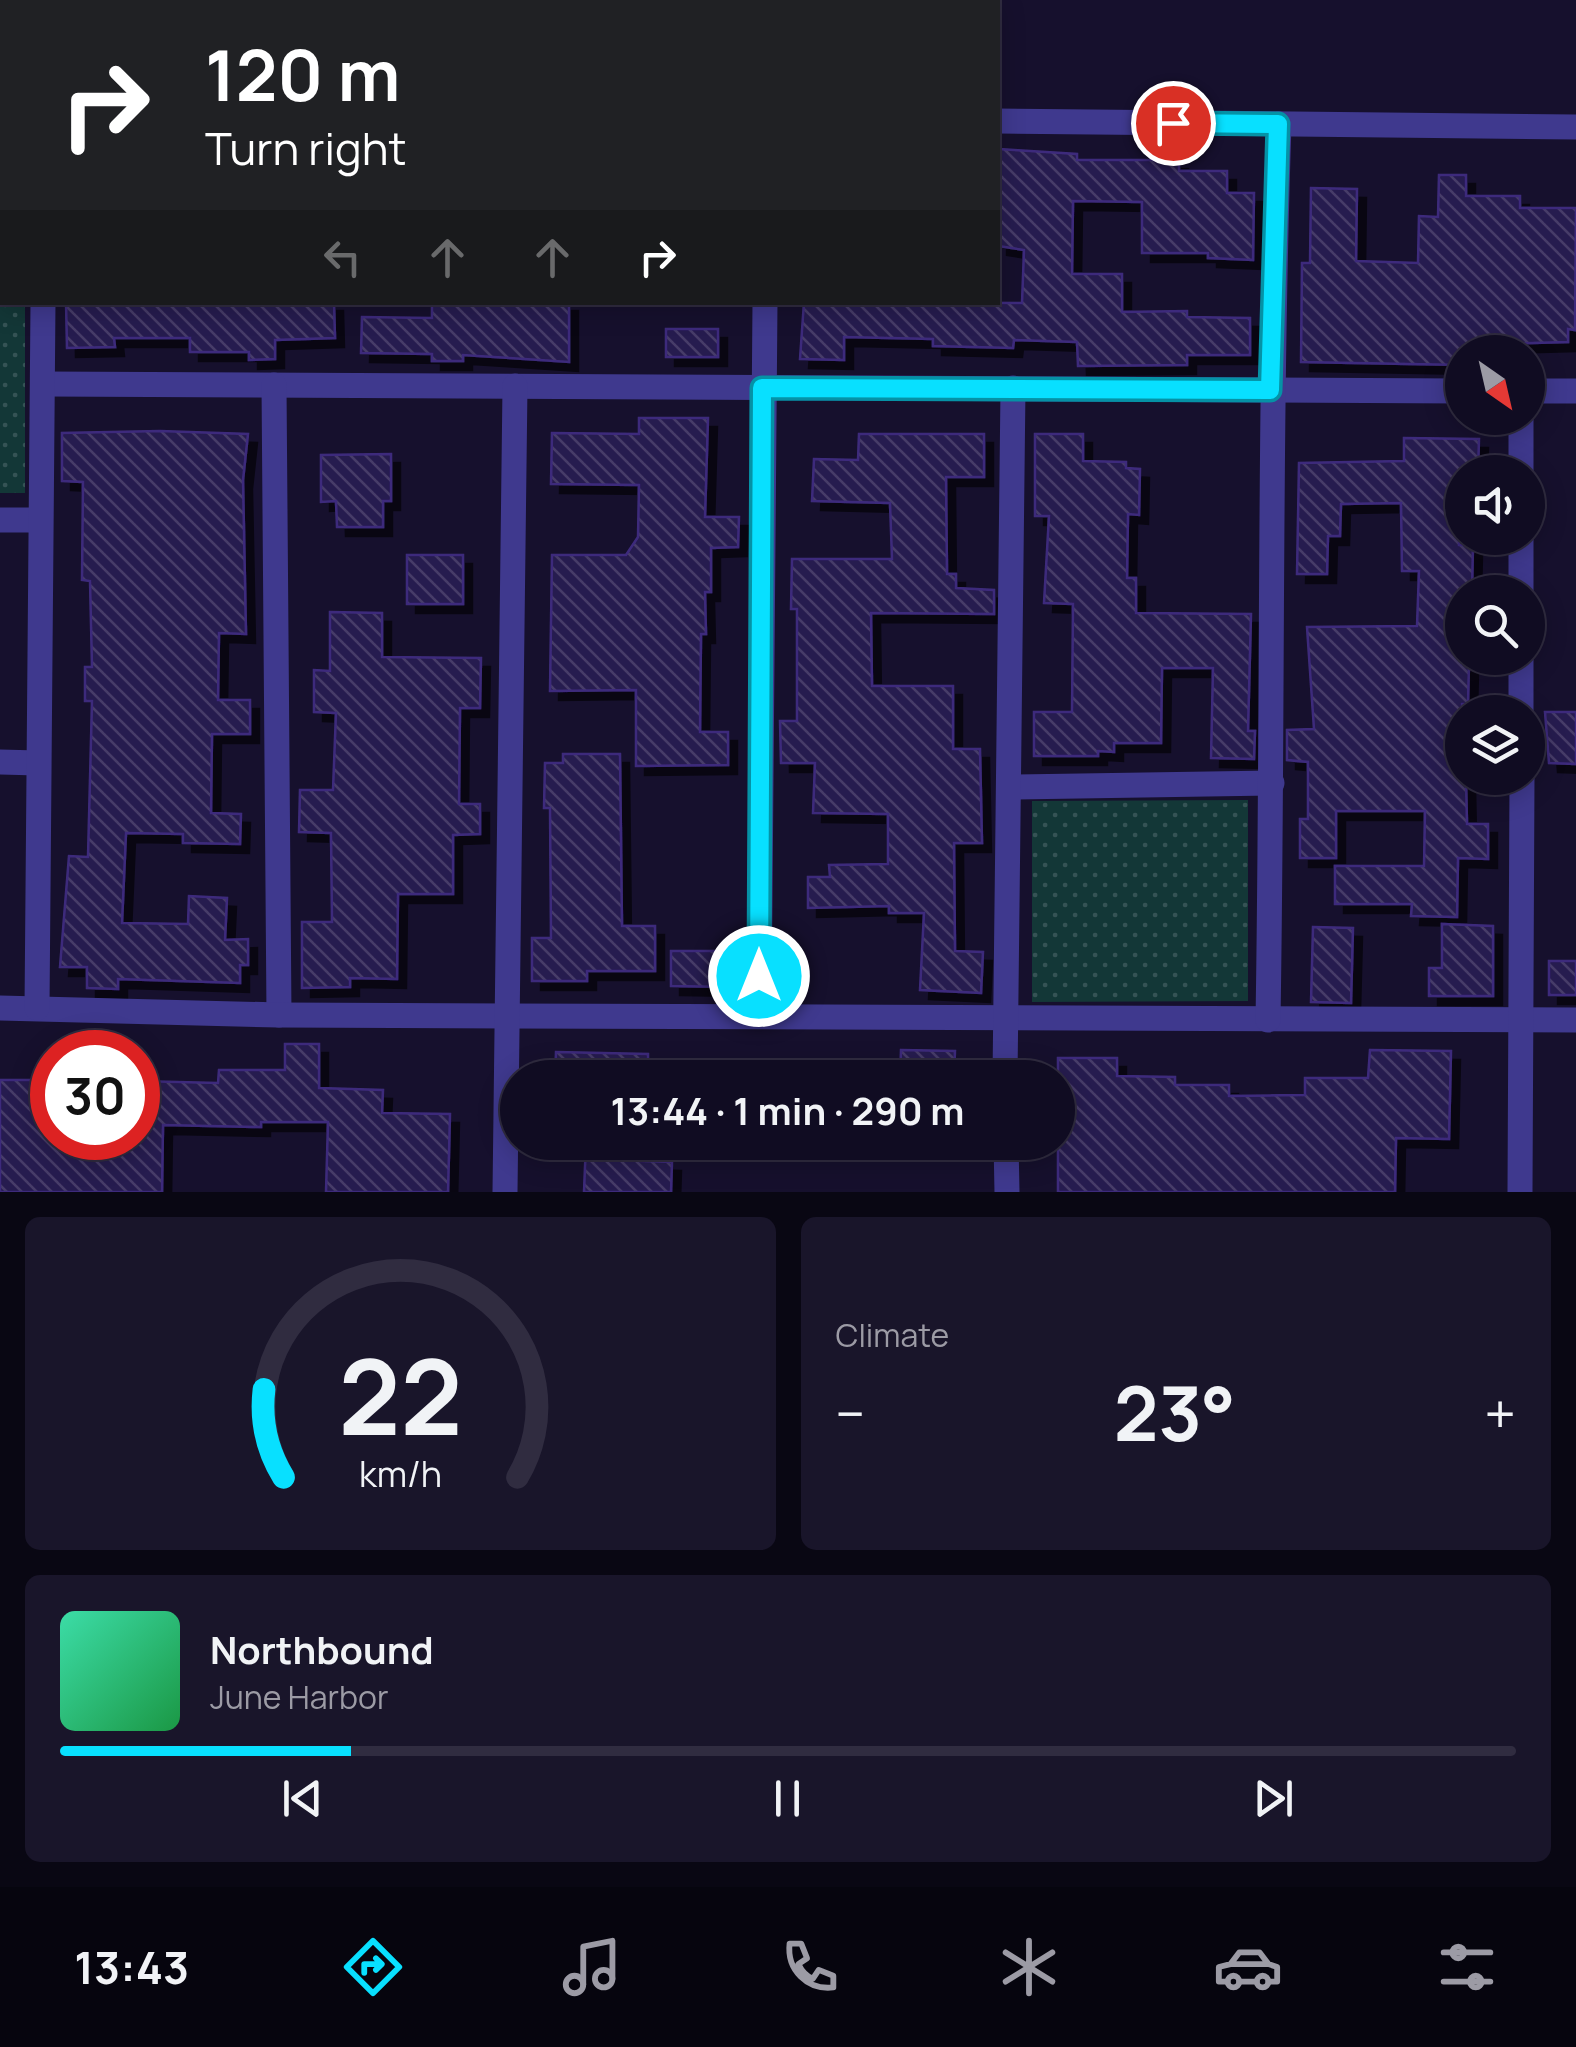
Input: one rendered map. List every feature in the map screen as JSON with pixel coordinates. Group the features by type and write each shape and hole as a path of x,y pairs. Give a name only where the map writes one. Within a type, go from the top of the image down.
{"street":[{"path":"1000,122 1576,127"},
{"path":"1268,1020 1272,783 1270,390 1278,124"},
{"path":"37,1008 43,305"},
{"path":"759,1015 765,305"},
{"path":"44,384 1445,390"},
{"path":"274,385 279,1015"},
{"path":"505,1192 504,1015 515,386"},
{"path":"1005,1060 1013,388"},
{"path":"1545,391 1576,391"},
{"path":"0,520 39,520"},
{"path":"0,762 38,762"},
{"path":"1010,787 1272,783"},
{"path":"1520,1192 1522,795"},
{"path":"0,1008 279,1015 1576,1020"},
{"path":"1006,1160 1007,1192"}],"green space":[{"path":"0,305 25,305 25,493 0,493"},
{"path":"1248,800 1248,1001 1032,1002 1032,801"}],"building":[{"path":"1000,149 1077,154 1077,160 1179,160 1179,171 1227,171 1227,193 1254,193 1253,260 1208,258 1208,253 1142,253 1142,202 1073,201 1072,274 1122,274 1122,312 1187,311 1187,317 1250,318 1250,355 1187,355 1187,365 1078,366 1077,342 1014,340 1013,348 933,346 933,339 844,337 844,360 800,359 804,305 1022,303 1024,250 1000,246"},
{"path":"1439,175 1466,175 1466,196 1520,196 1520,208 1576,208 1575,330 1568,329 1568,342 1545,343 1545,335 1445,335 1445,365 1301,362 1302,263 1310,263 1311,188 1357,189 1356,261 1418,263 1419,216 1438,217"},
{"path":"66,305 334,305 335,338 275,340 275,359 249,360 249,352 190,352 190,338 114,338 115,347 67,348"},
{"path":"432,305 569,305 569,362 463,355 463,361 432,361 432,354 361,353 362,317 432,318"},
{"path":"666,329 718,329 718,357 666,357"},
{"path":"639,418 708,418 705,517 739,517 738,547 711,548 711,592 705,592 706,634 701,634 700,732 728,732 728,765 636,766 636,690 550,691 552,555 626,555 638,537 639,485 551,484 552,433 639,434"},
{"path":"62,433 248,434 243,480 246,634 219,633 218,700 250,700 250,734 212,734 211,813 241,814 240,844 183,843 183,834 126,833 122,923 188,924 189,896 227,898 225,940 248,939 248,965 240,965 240,983 118,979 118,989 87,988 87,967 60,967 69,856 88,857 92,701 85,701 85,667 92,667 90,581 82,580 83,482 62,481"},
{"path":"859,434 984,434 984,477 946,477 947,574 956,574 956,588 994,590 994,614 871,613 872,686 953,686 953,749 980,749 982,843 954,843 955,951 983,952 981,993 920,990 924,913 889,913 889,906 808,908 808,877 830,877 829,865 888,864 888,814 813,813 815,763 781,763 780,721 797,721 797,609 791,609 792,559 892,559 890,503 812,501 814,459 858,460"},
{"path":"1035,434 1083,434 1083,461 1126,462 1126,468 1140,469 1139,515 1128,514 1127,578 1136,578 1136,613 1251,614 1248,731 1255,731 1254,759 1211,758 1213,668 1162,668 1161,743 1114,743 1114,752 1098,751 1098,756 1034,756 1034,712 1072,712 1073,604 1044,603 1049,516 1035,516"},
{"path":"1404,438 1479,439 1479,455 1445,455 1445,555 1473,555 1472,575 1445,575 1445,675 1469,675 1468,695 1445,695 1445,795 1466,795 1467,824 1488,824 1488,859 1458,858 1457,917 1411,916 1412,904 1335,904 1335,866 1424,866 1425,811 1336,811 1336,858 1300,858 1300,819 1308,819 1308,762 1287,760 1287,730 1314,729 1307,627 1417,626 1419,571 1402,571 1401,503 1341,504 1340,536 1328,536 1327,574 1297,574 1299,463 1404,461"},
{"path":"391,454 391,501 383,501 383,527 337,527 336,501 321,502 321,455"},
{"path":"407,555 463,555 463,604 407,604"},
{"path":"330,612 382,613 382,657 481,658 480,708 460,708 459,804 480,804 480,834 453,835 453,894 398,894 397,979 350,978 350,987 302,988 302,922 332,922 331,833 299,832 300,790 333,790 336,713 314,712 314,670 330,671"},
{"path":"1545,712 1576,712 1576,764 1549,763"},
{"path":"563,754 620,754 622,926 655,926 655,971 587,971 587,981 532,981 532,938 551,938 550,808 544,808 545,763 563,763"},
{"path":"1442,924 1493,926 1493,996 1429,996 1429,968 1442,968"},
{"path":"1313,927 1353,928 1351,1003 1311,1002"},
{"path":"671,951 729,951 728,987 671,986"},
{"path":"1549,961 1576,961 1576,995 1549,995"},
{"path":"285,1044 319,1044 319,1088 383,1090 382,1113 450,1114 448,1192 326,1192 328,1122 261,1122 261,1127 163,1125 162,1192 0,1192 0,1080 30,1080 30,1160 160,1160 160,1082 218,1083 219,1070 285,1070"},
{"path":"901,1050 955,1051 955,1060 901,1060"},
{"path":"1370,1050 1451,1051 1449,1139 1396,1138 1395,1192 1058,1192 1058,1160 1075,1160 1075,1060 1058,1058 1117,1058 1117,1076 1175,1077 1175,1085 1229,1085 1229,1096 1305,1095 1305,1078 1368,1078"},
{"path":"556,1052 648,1054 648,1060 556,1060"},
{"path":"585,1160 672,1162 671,1192 584,1192"}],"route":[{"path":"759,976 762,388 1270,390 1278,124 1173,123"}]}
